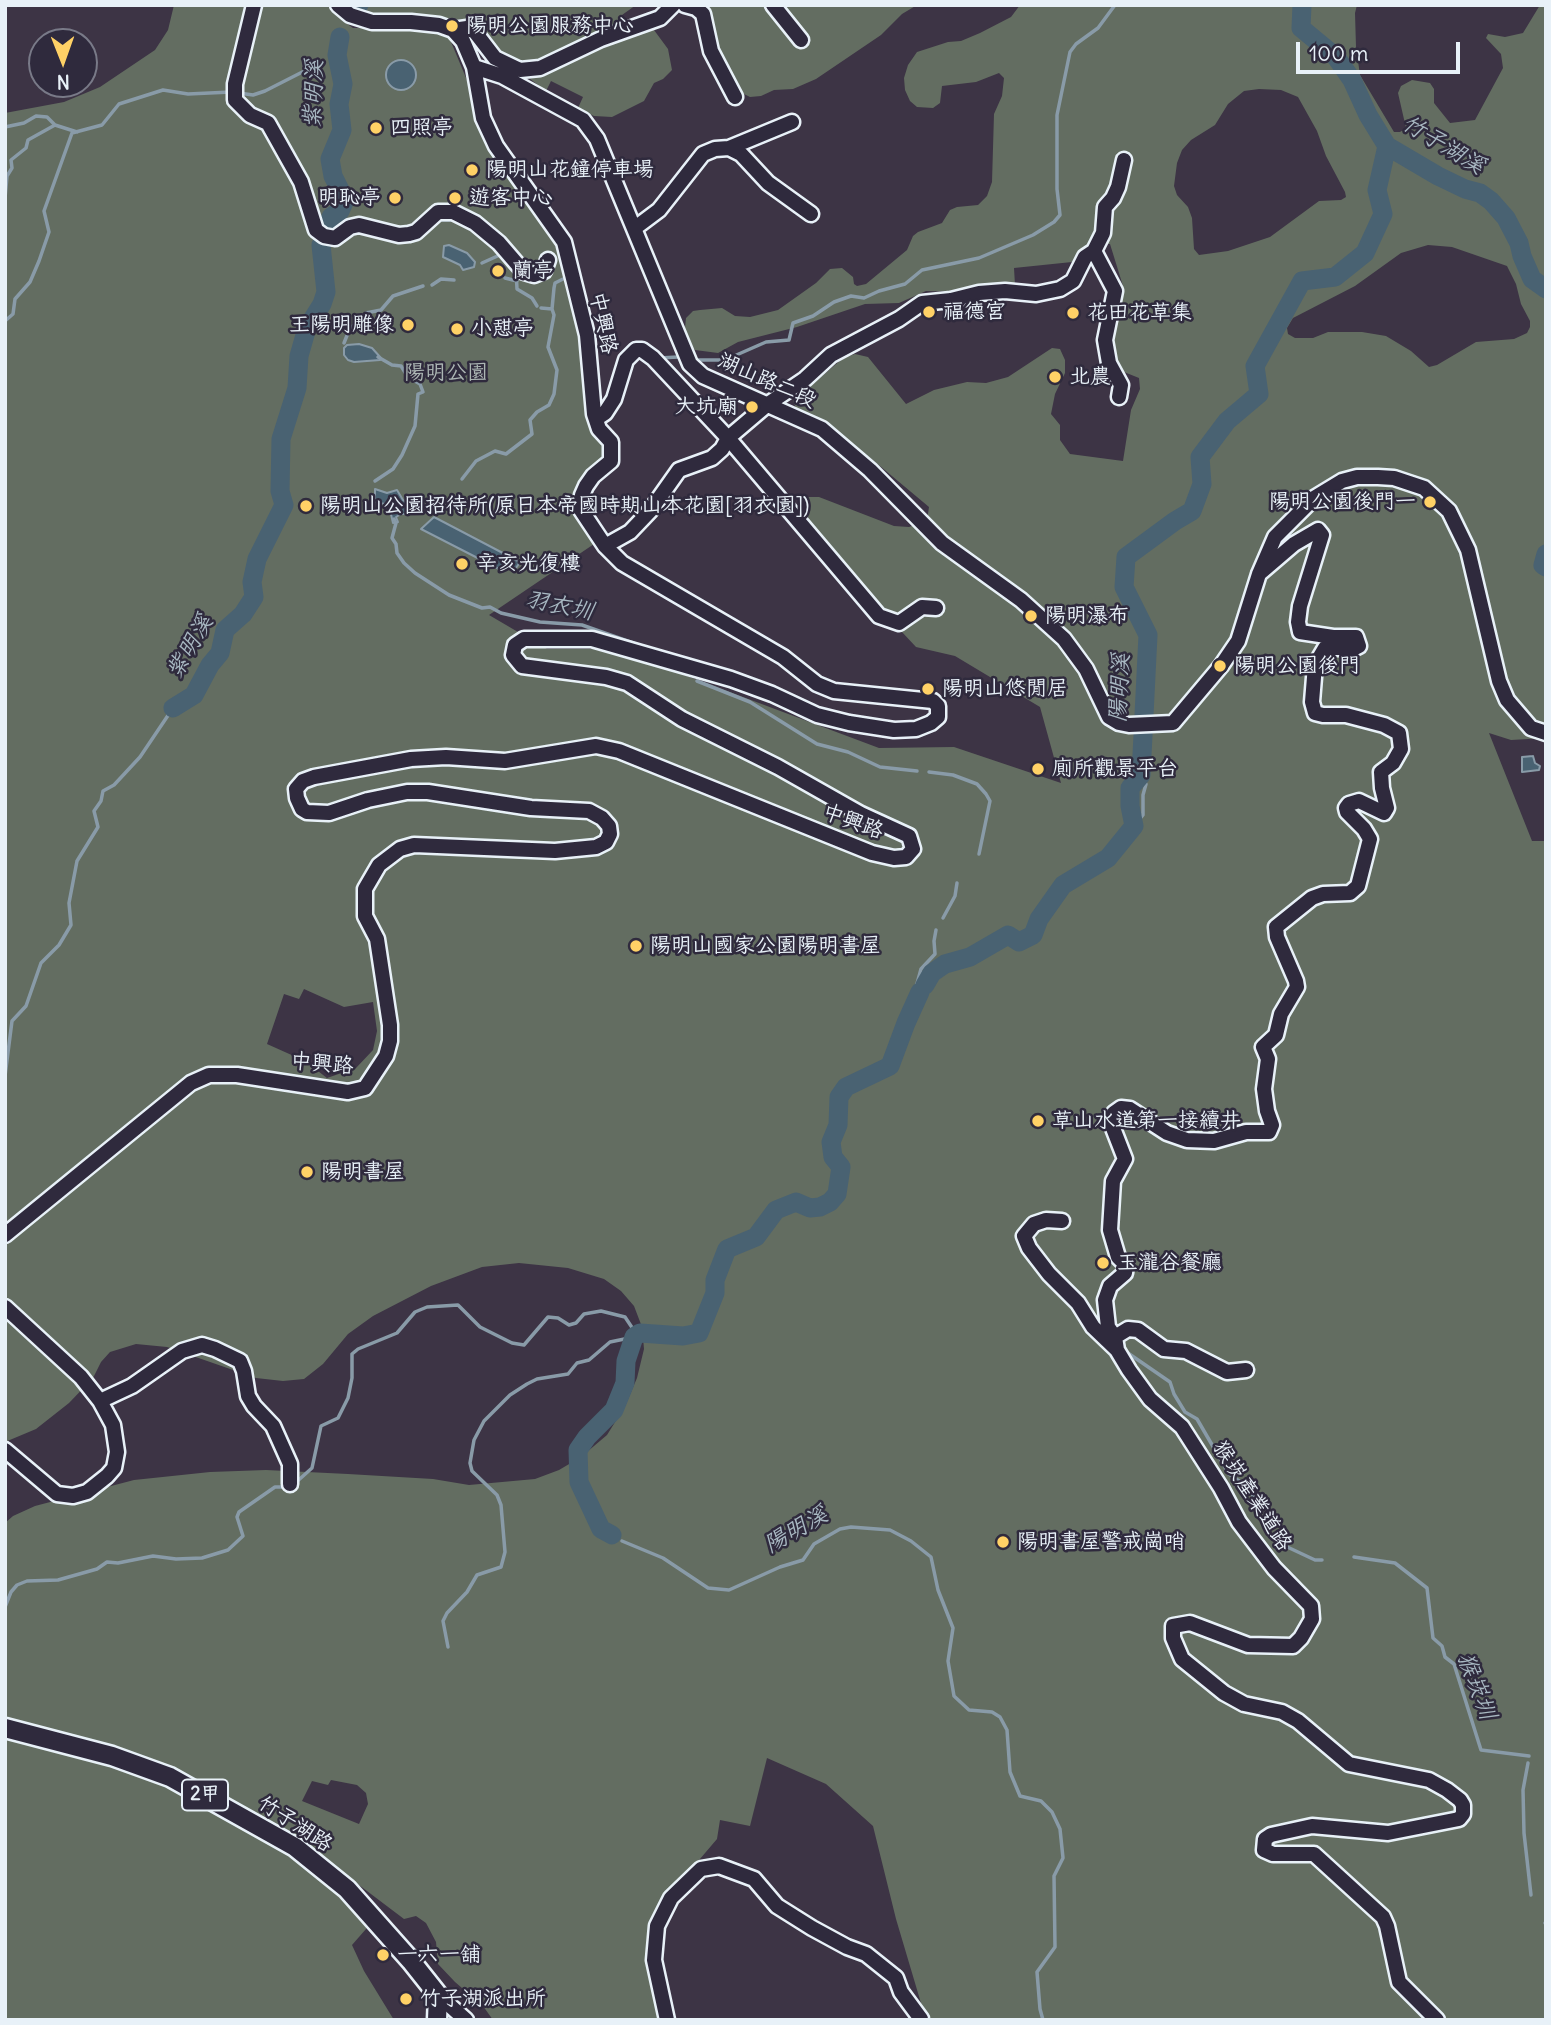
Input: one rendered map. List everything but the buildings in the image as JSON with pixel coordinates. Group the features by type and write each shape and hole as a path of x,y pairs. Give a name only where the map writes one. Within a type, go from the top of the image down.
{"main road":[{"name":"竹子湖路","path":"5,1728 112,1756 170,1777 295,1847 347,1889 438,1995"},
{"path":"437,2020 438,1995"}],"street":[{"path":"254,5 235,84 235,100 250,115 268,123 301,182 316,230 324,236 335,238 350,227 359,225 399,235 409,234 416,232 438,212 453,212 475,223 499,243 524,272 534,275 544,271 548,260"},
{"path":"338,5 350,15 372,22 411,22 439,25 453,30 467,28 475,32 495,58 520,70 540,68 601,39 660,18 673,5"},
{"path":"685,5 696,8 703,14 711,51 735,97"},
{"path":"773,5 801,40"},
{"path":"453,30 463,41 474,67"},
{"name":"湖山路二段","path":"474,67 502,76 583,120 597,139 690,364 703,376 822,429 870,470 942,543 1021,600 1065,639 1086,669 1109,717 1129,725 1172,723 1221,666 1238,640 1259,574"},
{"name":"中興路","path":"5,1235 191,1083 209,1075 237,1075 348,1092 365,1088 383,1064 390,1041 390,1025 377,939 365,916 365,889 379,865 400,849 414,845 555,851 596,847 606,842 610,834 610,826 589,811 531,808 428,792 407,792 368,800 329,813 307,812 302,809 297,798 296,789 303,781 411,759 446,757 505,761 596,746 619,751 872,853 894,858 906,857 913,849 909,836 861,814 778,767 682,719 627,683 606,677 522,666 513,655 515,645 524,639 592,639 731,679 817,715 849,723 894,730 916,729 938,717 938,706 933,701 834,691 817,684 783,657 622,563 605,546 581,510 586,486 593,476 611,461 611,442 599,429 596,419 587,335 564,242 496,146 483,118 474,67"},
{"path":"635,228 659,211 703,154 715,149 729,148 792,122"},
{"path":"729,148 741,155 768,183 811,214"},
{"path":"605,546 629,532 650,511 679,470 712,458 722,449 728,438 768,404 805,379 831,355 899,319 922,303 979,293 1005,291 1036,294 1060,289 1073,281 1085,257 1094,251 1103,233 1105,207 1118,187 1124,160"},
{"path":"1094,251 1115,291 1105,340 1109,363 1121,385 1119,397"},
{"path":"596,419 605,413 614,399 625,360 636,350 642,349 728,438 879,616 899,623 922,607 936,608"},
{"path":"1259,574 1275,537 1314,498 1342,481 1357,477 1394,478 1424,488 1450,511 1468,550 1499,681 1507,700 1531,727 1546,733"},
{"name":"猴崁產業道路","path":"1259,574 1294,544 1318,530 1322,536 1300,606 1300,632 1334,638 1356,637 1359,646 1325,648 1315,665 1312,702 1315,713 1323,716 1346,715 1384,725 1399,733 1401,749 1393,763 1381,772 1387,808 1384,813 1359,801 1346,808 1370,839 1358,886 1350,893 1323,894 1312,898 1276,927 1277,937 1297,987 1281,1014 1276,1035 1263,1046 1268,1059 1264,1089 1272,1125 1269,1132 1246,1132 1214,1141 1187,1140 1167,1133 1130,1109 1121,1108 1114,1113 1111,1123 1125,1159 1113,1181 1110,1230 1118,1257 1126,1265 1125,1273 1110,1286 1105,1300 1108,1327 1150,1398 1182,1427 1239,1522 1274,1568 1311,1606 1312,1619 1293,1647 1248,1645 1190,1623 1173,1626 1173,1638 1182,1659 1224,1693 1244,1704 1282,1712 1298,1721 1349,1764 1429,1780 1447,1790 1463,1805 1463,1814 1459,1819 1388,1833 1312,1826 1271,1835 1265,1839 1264,1850 1273,1854 1314,1854 1383,1917 1399,1982 1437,2020"},
{"path":"1062,1221 1046,1220 1034,1224 1024,1236 1029,1248 1049,1274 1078,1303 1093,1327 1116,1343 1128,1329 1138,1330 1164,1349 1186,1351 1227,1372 1246,1370"},
{"path":"5,1307 81,1377 100,1401 113,1425 117,1452 114,1468 87,1492 72,1496 57,1494 5,1450"},
{"path":"100,1401 132,1386 182,1351 202,1345 215,1349 240,1362 248,1396 273,1426 290,1464 290,1484"},
{"path":"667,2020 654,1960 657,1926 671,1898 701,1869 719,1866 754,1879 777,1906 847,1947 866,1954 897,1978 901,1992 920,2019"},
{"name":"竹子湖路","path":"438,1995 467,2020"}],"green space":[{"name":"陽明公園","path":"174,5 329,5 353,28 418,28 449,37 474,97 485,141 560,249 609,453 577,500 597,542 489,615 547,649 615,649 879,748 954,747 1061,783 1040,707 955,656 916,647 809,525 804,512 808,497 819,497 894,526 909,527 927,520 929,507 874,461 796,408 793,401 843,358 855,354 868,357 906,404 934,390 967,382 986,383 1008,377 1052,348 1060,349 1065,360 1065,373 1055,394 1051,414 1060,425 1060,440 1070,454 1123,461 1131,410 1140,389 1139,378 1119,370 1108,342 1117,301 1123,298 1123,286 1110,244 1092,249 1072,262 1014,268 1015,285 966,292 926,291 899,303 865,304 797,327 738,342 718,353 695,350 688,341 686,318 693,311 722,308 735,316 750,317 778,310 816,283 830,269 842,268 853,277 857,286 866,284 907,250 913,236 918,232 942,223 950,210 978,205 987,196 992,182 994,114 1002,96 1004,78 999,73 976,82 942,86 940,103 933,108 917,107 910,101 904,78 908,65 917,52 948,42 961,41 980,33 1011,17 1020,5 1357,5 1356,47 1360,75 1394,132 1400,132 1406,128 1398,93 1401,86 1412,80 1430,83 1434,89 1434,103 1450,123 1475,120 1503,68 1501,54 1486,38 1488,34 1505,37 1523,33 1540,5 1546,5 1546,738 1511,740 1489,733 1532,841 1546,841 1546,2020 926,2020 896,1919 873,1826 826,1784 767,1758 750,1826 720,1820 717,1839 665,1900 647,1952 662,2020 493,2020 483,2006 438,1964 436,1942 426,1923 416,1916 404,1919 291,1837 179,1772 116,1749 45,1728 5,1720 5,1523 13,1516 35,1506 134,1480 210,1472 266,1470 348,1474 433,1479 469,1485 535,1479 559,1470 581,1457 607,1435 625,1406 637,1378 644,1349 642,1327 634,1306 621,1291 604,1279 568,1268 519,1263 482,1267 431,1286 373,1316 348,1334 323,1364 304,1379 283,1381 256,1378 167,1347 136,1344 110,1352 93,1378 69,1403 36,1429 5,1442 5,113 74,98 98,98 98,88 155,50 168,30","holes":["1281,90 1298,97 1317,131 1346,197 1341,200 1319,201 1270,237 1228,251 1199,255 1194,249 1192,218 1174,186 1177,163 1182,150 1191,140 1215,125 1228,104 1244,91","1428,245 1452,247 1507,266 1530,321 1527,333 1514,339 1476,342 1429,367 1411,351 1386,336 1362,332 1328,332 1313,338 1295,338 1288,334 1287,328 1293,318 1355,286 1401,253","304,989 344,1007 373,1002 377,1031 373,1050 356,1068 327,1078 305,1061 267,1044 284,994 299,999","331,1780 357,1785 366,1793 368,1804 359,1824 302,1801 312,1781 328,1785"]},
{"path":"346,5 636,5 622,15 609,30 654,30 668,49 672,70 654,83 644,101 612,117 594,116 578,108 583,97 551,81 546,91 456,23 436,19 370,17"},
{"path":"705,5 917,5 902,14 881,35 816,79 793,89 774,90 761,96 750,97 740,92 720,60 710,12"},
{"path":"5,1734 38,1741 166,1782 273,1840 329,1881 368,1923 352,1945 364,1971 394,2020 5,2020"}],"water":[{"path":"401,60 412,64 416,75 412,86 401,90 390,86 386,75 390,64"},
{"path":"449,245 467,253 475,262 474,267 463,270 460,265 443,257 444,246"},
{"path":"359,344 372,348 381,358 354,362 348,360 344,355 347,345"},
{"path":"375,489 387,493 397,490 410,505 406,514 396,517 398,522 393,523 390,510 385,504 375,502"},
{"path":"434,517 520,562 516,568 501,570 421,529"},
{"path":"1533,756 1535,763 1540,766 1539,770 1522,772 1522,757"}],"waterway":[{"path":"696,360 725,360 766,342 789,340 793,323 813,316 834,302 851,296 864,298 905,284 922,270 979,258 1033,235 1054,222 1060,215 1057,189 1057,115 1070,52 1076,44 1098,28 1115,5"},
{"name":"竹子湖溪","path":"1302,5 1301,28 1336,57 1352,80 1368,115 1387,146 1438,176 1480,193 1491,201 1506,218 1519,243 1532,279 1546,289"},
{"name":"紫明溪","path":"327,227 331,217 340,211 345,200 333,176 330,159 342,130 339,104 343,84 337,55 340,37"},
{"path":"239,93 253,95 265,91 322,62"},
{"path":"5,321 13,314 15,299 30,282 39,261 49,232 44,211 72,133 102,125 119,104 163,90 188,94 231,92"},
{"path":"5,127 24,123 36,116 47,117 55,125 77,132"},
{"path":"5,198 7,176 12,168 11,160 26,148 28,140 55,125"},
{"name":"陽明溪","path":"925,985 932,973 945,964 970,957 1008,935 1019,942 1033,935 1039,919 1063,885 1108,858 1134,826 1130,788 1141,775 1148,635 1124,587 1126,557 1192,511 1202,484 1200,457 1227,421 1259,394 1255,366 1302,281 1335,277 1365,253 1383,214 1377,190 1387,146"},
{"path":"439,220 456,220"},
{"name":"紫明溪","path":"173,708 194,695 210,665 220,653 225,630 243,614 254,597 252,582 257,559 284,505 280,491 281,439 297,388 299,356 307,328 326,292 321,245"},
{"path":"482,263 502,254"},
{"path":"516,270 517,289 532,298 537,306"},
{"path":"505,278 517,281"},
{"path":"432,285 441,279 454,280"},
{"path":"462,479 476,461 495,451 506,454 532,434 530,420 549,405 554,394 557,370 548,347 554,315 554,288 555,283 563,279"},
{"path":"344,343 350,328 366,313 381,310 393,296 423,286"},
{"path":"541,308 552,309"},
{"path":"375,481 393,469 402,455 415,426 418,394 423,392 420,384 408,377 401,366 392,365 378,357"},
{"path":"659,358 678,357"},
{"name":"羽衣圳","path":"394,519 396,523 392,538 404,563 449,595 482,608 490,607 501,613 540,622 582,625 636,644"},
{"name":"竹子湖溪","path":"1546,554 1543,565 1546,567"},
{"name":"羽衣圳","path":"697,681 750,702 817,744 848,752 880,767 917,771"},
{"name":"紫明溪","path":"5,1076 12,1021 26,1006 41,963 59,945 71,925 69,903 77,861 98,827 94,811 101,801 103,791 114,785 140,757 173,708"},
{"name":"羽衣圳","path":"929,772 953,775 977,784 986,794 990,801 979,854"},
{"path":"1134,826 1143,815 1146,784 1141,775"},
{"name":"羽衣圳","path":"943,918 955,896 957,883"},
{"name":"羽衣圳","path":"918,1001 915,991 921,969 935,954 936,930"},
{"name":"陽明溪","path":"612,1535 601,1529 579,1482 578,1450 614,1410 625,1383 626,1361 634,1337 640,1333 683,1336 699,1333 715,1293 715,1280 727,1249 756,1237 776,1210 796,1202 810,1208 820,1207 830,1202 837,1194 841,1167 833,1157 831,1142 838,1125 839,1097 846,1087 890,1066 920,992"},
{"path":"293,1485 312,1468 321,1426 338,1418 348,1398 352,1378 352,1354 397,1333 415,1312 427,1307 458,1305 480,1327 512,1343 524,1345 548,1317 558,1318 569,1325 576,1323 584,1314 601,1311 625,1317 637,1335"},
{"path":"448,1647 443,1621 447,1613 467,1592 477,1575 501,1567 505,1552 501,1505 497,1495 472,1471 470,1463 474,1440 484,1421 510,1395 527,1384 537,1379 568,1374 577,1363 589,1360 610,1342 634,1337"},
{"path":"1125,1351 1170,1382 1185,1412 1197,1419 1229,1474 1245,1485"},
{"path":"5,1607 11,1592 17,1585 27,1581 58,1580 97,1569 107,1562 118,1563 153,1556 202,1558 228,1550 243,1536 237,1517 239,1512 275,1487 285,1487"},
{"name":"猴崁圳","path":"1252,1494 1260,1510"},
{"name":"陽明溪","path":"622,1541 663,1558 708,1588 729,1590 780,1567 803,1560 814,1544 840,1529 851,1527 890,1530 911,1541 931,1557 938,1590 953,1628 948,1661 954,1696 969,1710 992,1712 1000,1717 1007,1730 1010,1772 1020,1796 1041,1801 1052,1812 1060,1829 1063,1858 1054,1876 1055,1947 1037,1972 1043,2020"},
{"name":"猴崁圳","path":"1282,1542 1283,1545 1315,1560 1322,1560"},
{"name":"猴崁圳","path":"1354,1557 1395,1563 1427,1588 1433,1638 1442,1646 1445,1657 1454,1664 1481,1750 1529,1756"},
{"name":"猴崁圳","path":"1528,1763 1523,1790 1524,1833 1531,1895"}],"place":[{"name":"陽明公園服務中心","path":"452,26"},
{"name":"四照亭","path":"376,128"},
{"name":"陽明山花鐘停車場","path":"472,170"},
{"name":"明恥亭","path":"395,198"},
{"name":"遊客中心","path":"455,198"},
{"name":"蘭亭","path":"498,271"},
{"name":"福德宮","path":"929,312"},
{"name":"花田花草集","path":"1073,313"},
{"name":"王陽明雕像","path":"408,325"},
{"name":"小憇亭","path":"457,329"},
{"name":"北農","path":"1055,377"},
{"name":"大坑廟","path":"752,407"},
{"name":"陽明公園後門一","path":"1430,502"},
{"name":"陽明山公園招待所(原日本帝國時期山本花園[羽衣園])","path":"306,506"},
{"name":"辛亥光復樓","path":"462,564"},
{"name":"陽明瀑布","path":"1031,616"},
{"name":"陽明公園後門","path":"1220,666"},
{"name":"陽明山悠閒居","path":"928,689"},
{"name":"廁所觀景平台","path":"1038,769"},
{"name":"陽明山國家公園陽明書屋","path":"636,946"},
{"name":"草山水道第一接續井","path":"1038,1121"},
{"name":"陽明書屋","path":"307,1172"},
{"name":"玉瀧谷餐廳","path":"1103,1263"},
{"name":"陽明書屋警戒崗哨","path":"1003,1542"},
{"name":"一六一舖","path":"383,1955"},
{"name":"竹子湖派出所","path":"406,1999"}]}
